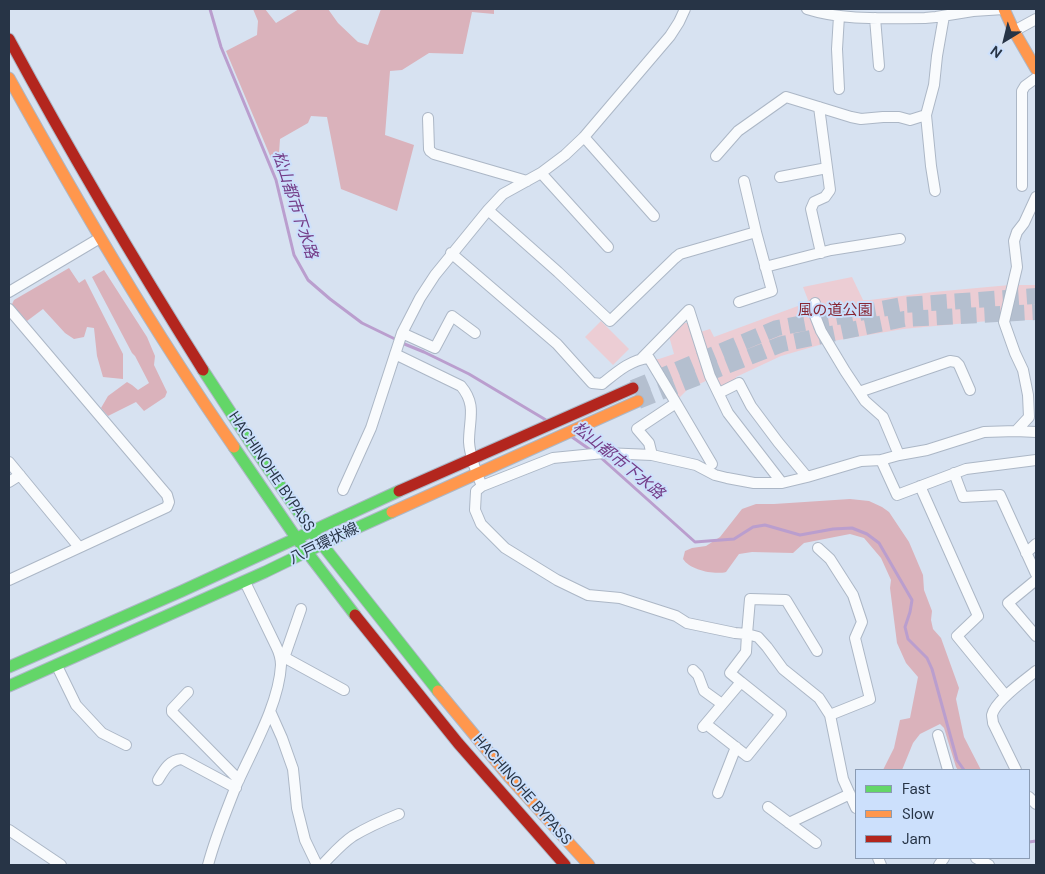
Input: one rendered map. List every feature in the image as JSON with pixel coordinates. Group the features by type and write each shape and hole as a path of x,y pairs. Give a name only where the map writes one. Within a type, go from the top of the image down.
{"main road":[{"path":"1004,9 1014,31 1036,68"},
{"name":"HACHINOHE BYPASS","path":"9,39 96,195 178,330 240,428 311,531 457,715 589,865"},
{"name":"HACHINOHE BYPASS","path":"9,78 100,238 202,400 297,539 416,693 521,817 565,865"},
{"name":"八戸環状線","path":"9,666 182,591 311,531 632,388"},
{"name":"八戸環状線","path":"9,686 245,582 307,553 340,535 638,401"}],"street":[{"path":"343,490 371,428 402,333 435,274 488,210 504,194 541,174 584,137 670,36 685,9"},
{"path":"807,9 875,18 925,18 973,11 1004,9"},
{"path":"837,14 839,89"},
{"path":"935,191 926,115 934,85 944,16"},
{"path":"875,18 879,66"},
{"path":"1014,31 1036,19"},
{"path":"1022,186 1022,91 1025,86 1036,78"},
{"path":"716,156 738,131 786,97 861,119 899,117 910,120 926,115"},
{"path":"819,107 830,190 825,197 814,202 811,210 821,252"},
{"path":"428,118 429,149 434,154 526,182"},
{"path":"584,137 654,216"},
{"path":"780,177 827,168"},
{"path":"541,174 608,247"},
{"path":"739,302 772,291 744,181"},
{"path":"1016,431 1028,417 1028,395 1023,370 1004,322 1017,267 1014,241 1036,197"},
{"path":"488,210 610,321 680,254 756,232"},
{"path":"9,292 100,238"},
{"path":"765,267 821,252 900,239"},
{"path":"451,253 557,344 592,383 602,384 627,364 642,358 649,358 712,464"},
{"path":"814,302 812,308 821,331 865,402 883,417 899,455"},
{"path":"9,309 168,495 169,502 167,507 9,580"},
{"path":"642,358 689,310 710,376 728,413 782,482"},
{"path":"402,333 435,348 452,316 475,333"},
{"path":"395,354 461,386 468,394 471,405 469,443 472,460 482,486"},
{"path":"860,392 950,361 956,362 959,365 970,390"},
{"path":"719,393 739,383 751,406 807,477"},
{"path":"652,455 648,444 637,429 676,403"},
{"path":"855,806 843,779 830,715 819,698 783,669 767,646 758,637 686,623 676,616 620,598 588,595 557,580 505,548 481,524 475,510 476,491 482,486 553,458 604,453 652,455 696,465 715,475 726,478 754,483 782,482 807,477 861,461 881,460 927,450 984,432 1036,432"},
{"path":"881,460 897,495 966,468 1036,460"},
{"path":"9,462 80,548"},
{"path":"954,473 963,497 1000,495 1036,574"},
{"path":"9,482 20,475"},
{"path":"920,486 978,616 957,636 1006,696"},
{"path":"1026,552 1036,544"},
{"path":"818,548 830,559 853,595 862,622 855,638 870,699 830,715"},
{"path":"1036,580 1008,604 1036,636"},
{"path":"245,582 282,656 344,690"},
{"path":"741,682 705,726 747,756 781,714 730,673 746,652 750,599 786,600 817,651"},
{"path":"208,865 213,845 270,711 276,691 282,656 300,609"},
{"path":"57,666 76,705 102,733 126,745"},
{"path":"693,670 698,675 704,691 722,704"},
{"path":"1016,769 993,723 992,716 995,708 1006,696 1036,671"},
{"path":"188,692 172,709 172,712 238,784"},
{"path":"270,711 293,769 297,808 305,840 317,865"},
{"path":"938,735 948,769"},
{"path":"718,793 736,747"},
{"path":"158,780 170,762 182,759 238,784"},
{"path":"790,824 850,794"},
{"path":"768,807 816,843"},
{"path":"322,865 352,836 399,814"},
{"path":"9,830 61,865"},
{"path":"978,859 989,865"}],"green space":[{"name":"風の道公園","path":"852,277 863,300 1010,285 1036,285 1036,320 999,320 903,329 833,341 781,356 736,377 735,380 720,387 714,377 687,390 677,400 653,359 674,354 669,336 681,323 689,323 694,334 710,329 714,337 806,303 808,300 803,287"},
{"path":"601,321 629,349 613,365 585,337"}],"shaded area":[{"path":"253,9 265,9 276,23 299,9 328,9 338,23 358,42 368,45 381,9 494,9 494,14 472,12 463,54 429,53 402,70 390,71 385,135 414,145 397,211 341,189 327,117 311,116 308,123 280,139 279,153 271,158 226,51 257,35 258,21"},
{"path":"69,268 79,283 85,279 123,354 123,379 103,377 97,356 94,328 87,327 84,337 74,339 65,333 43,309 27,321 12,304 14,300"},
{"path":"104,270 147,337 155,356 154,365 167,392 165,397 144,411 136,402 108,416 101,408 108,396 127,382 138,390 149,383 92,277"},
{"path":"850,499 869,501 889,512 909,542 923,575 924,590 932,611 933,629 941,638 959,688 956,699 964,737 980,769 957,769 944,728 940,724 920,734 913,743 902,769 884,769 894,748 900,720 910,718 918,677 906,663 897,643 890,588 891,580 881,558 864,538 850,534 804,543 793,553 752,552 739,554 726,572 721,573 697,569 686,563 683,559 685,551 706,546 720,537 742,509 756,504"}],"waterway":[{"name":"松山都市下水路","path":"210,9 221,47 276,180 294,255 308,280 362,323 397,340"},
{"name":"松山都市下水路","path":"402,343 469,374 546,420"},
{"name":"松山都市下水路","path":"572,437 592,451"},
{"name":"松山都市下水路","path":"599,456 695,542 734,539 753,527 765,525 800,535 833,529 852,528 867,534 879,543 912,600 905,627 908,639 927,658 932,669 957,760 963,769"},
{"name":"松山都市下水路","path":"1030,842 1036,841"}],"tunnel":[{"path":"633,388 777,328 903,305 1036,296"},
{"path":"638,401 782,344 904,319 1036,312"}],"traffic: fast":[{"path":"203,370 313,533 438,691"},
{"path":"234,447 297,539 355,615"},
{"path":"9,667 182,591 399,491"},
{"path":"9,686 265,572 392,512"}],"traffic: slow":[{"path":"1004,9 1014,31 1036,69"},
{"path":"9,78 145,312 234,447"},
{"path":"392,512 638,401"},
{"path":"438,691 510,778 589,865"}],"traffic: jam":[{"path":"9,39 103,206 203,370"},
{"path":"399,491 633,388"},
{"path":"355,615 458,743 565,865"}]}
